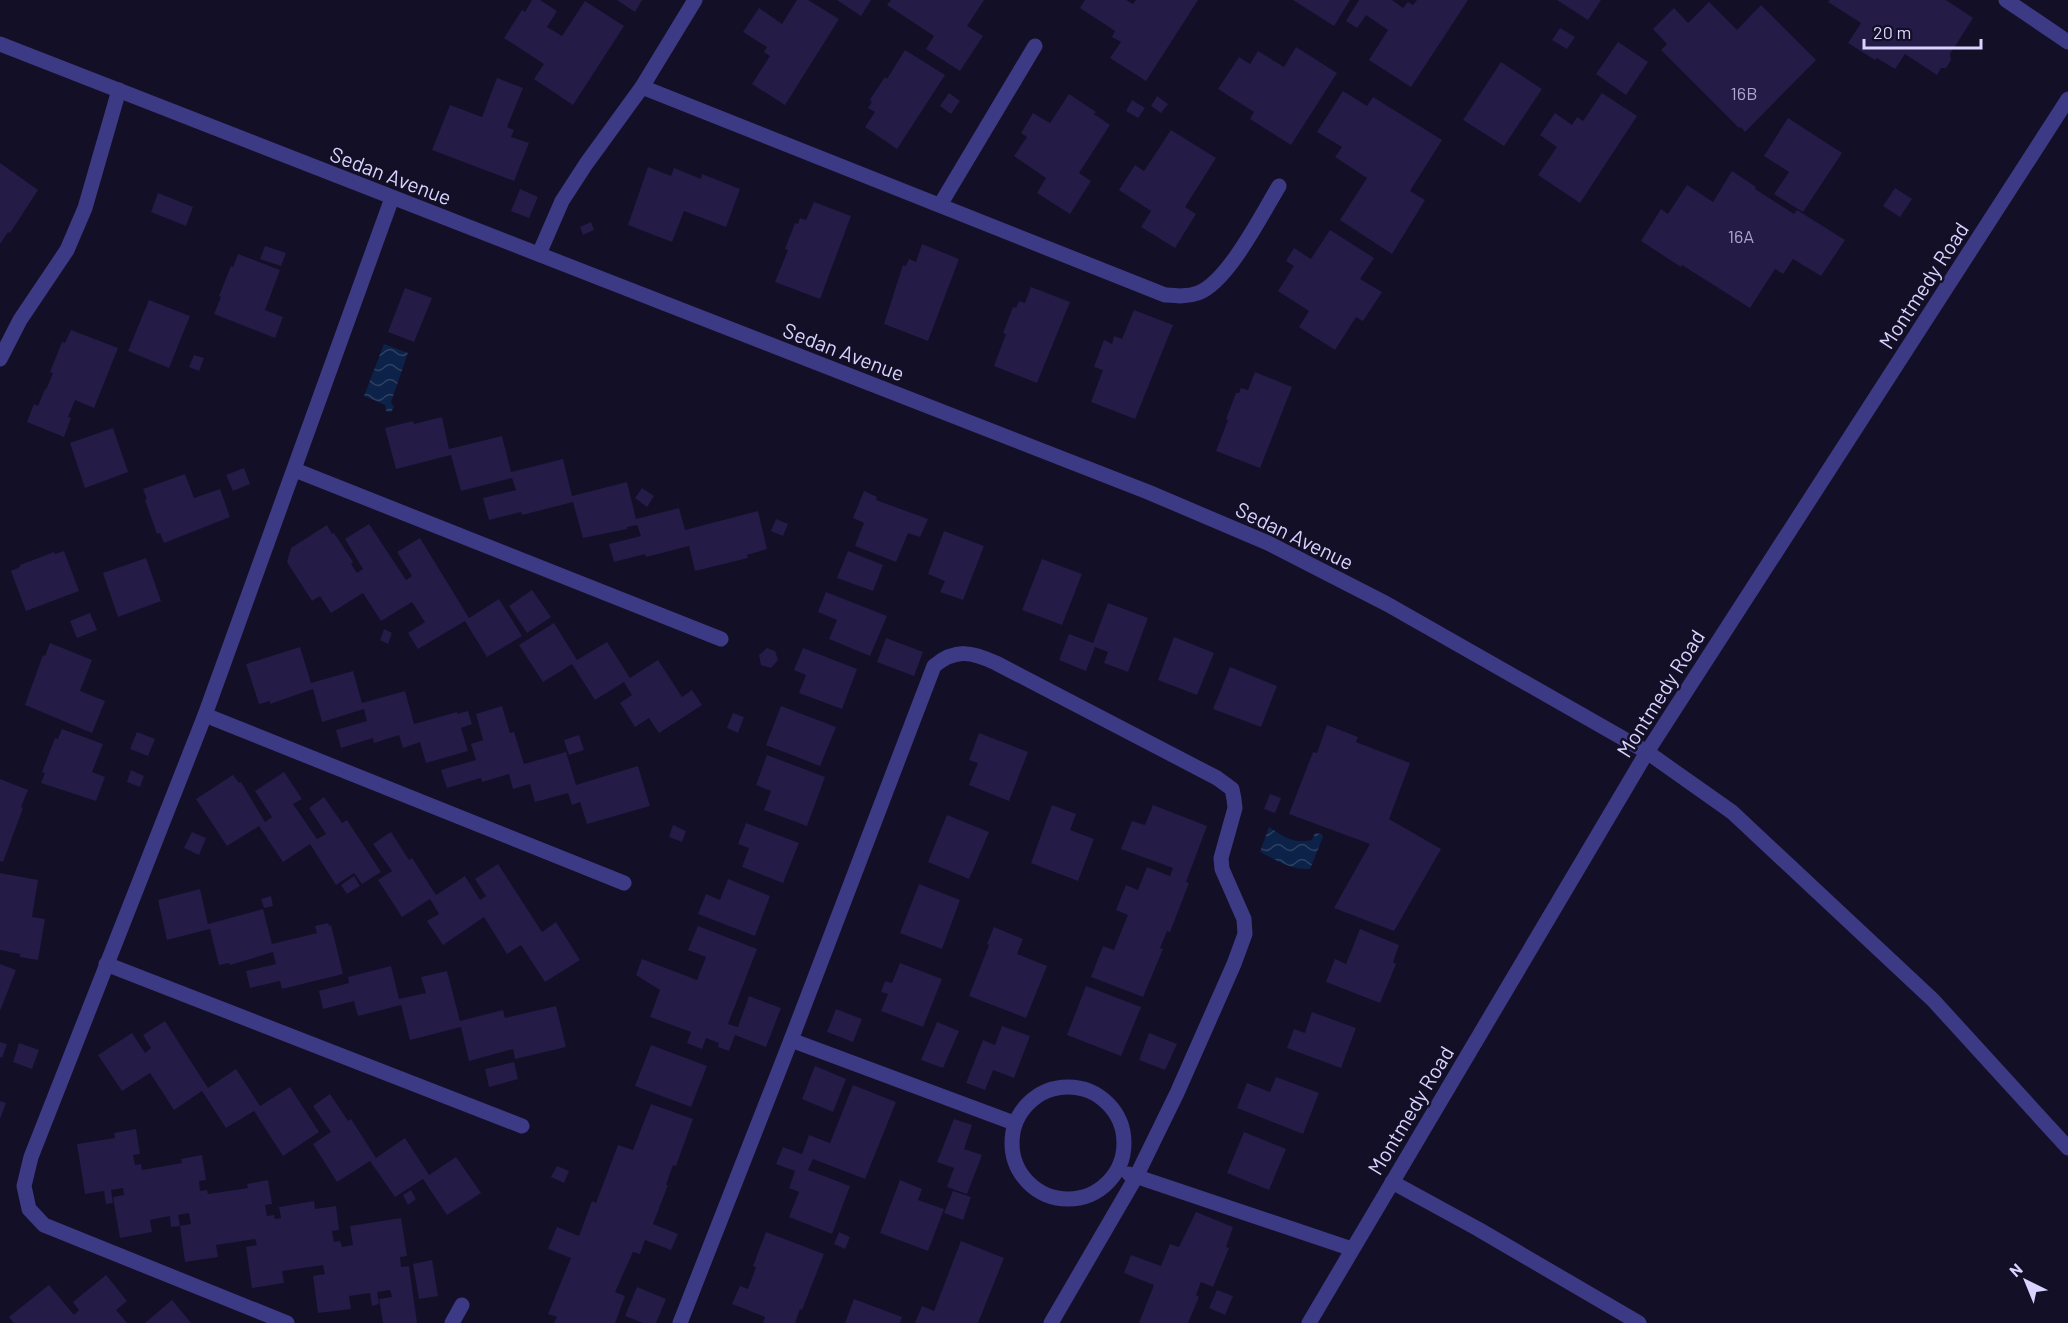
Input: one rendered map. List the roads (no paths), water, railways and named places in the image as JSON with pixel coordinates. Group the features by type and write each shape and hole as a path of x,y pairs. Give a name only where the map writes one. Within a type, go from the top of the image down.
{"street":[{"path":"539,254 562,201 642,87 695,0"},
{"path":"2006,0 2068,42"},
{"name":"Sedan Avenue","path":"0,44 1148,492 1268,543 1388,604 1647,752 1732,812 1933,999 2068,1148"},
{"path":"940,205 1035,46"},
{"path":"642,87 1165,295 1185,296 1200,293 1214,283 1228,269 1279,186"},
{"path":"0,359 20,320 67,250 85,208 119,90"},
{"name":"Montmedy Road","path":"1312,1322 1352,1249 1647,752 2068,99"},
{"path":"287,1323 45,1225 30,1209 24,1186 31,1157 205,715 392,198"},
{"path":"295,470 721,639"},
{"path":"680,1323 934,666 943,658 965,653 980,656 1217,778 1232,789 1235,808 1221,858 1222,869 1244,919 1245,934 1177,1093 1136,1177 1051,1323"},
{"path":"205,715 624,883"},
{"path":"106,964 522,1126"},
{"path":"791,1040 1014,1123"},
{"path":"1074,1086 1092,1091 1107,1101 1119,1116 1124,1134 1124,1153 1117,1170 1105,1185 1090,1195 1071,1199 1053,1198 1036,1190 1022,1177 1014,1160 1011,1142 1014,1123 1023,1107 1038,1095 1055,1087 1074,1086"},
{"path":"1117,1170 1352,1249"},
{"path":"1392,1182 1639,1323"},
{"path":"452,1323 462,1305"}],"water":[{"path":"384,344 408,353 391,402 394,407 391,412 386,411 385,405 364,396"},
{"path":"1269,827 1284,837 1300,841 1312,840 1315,833 1322,834 1323,837 1310,869 1290,866 1260,852"}]}
